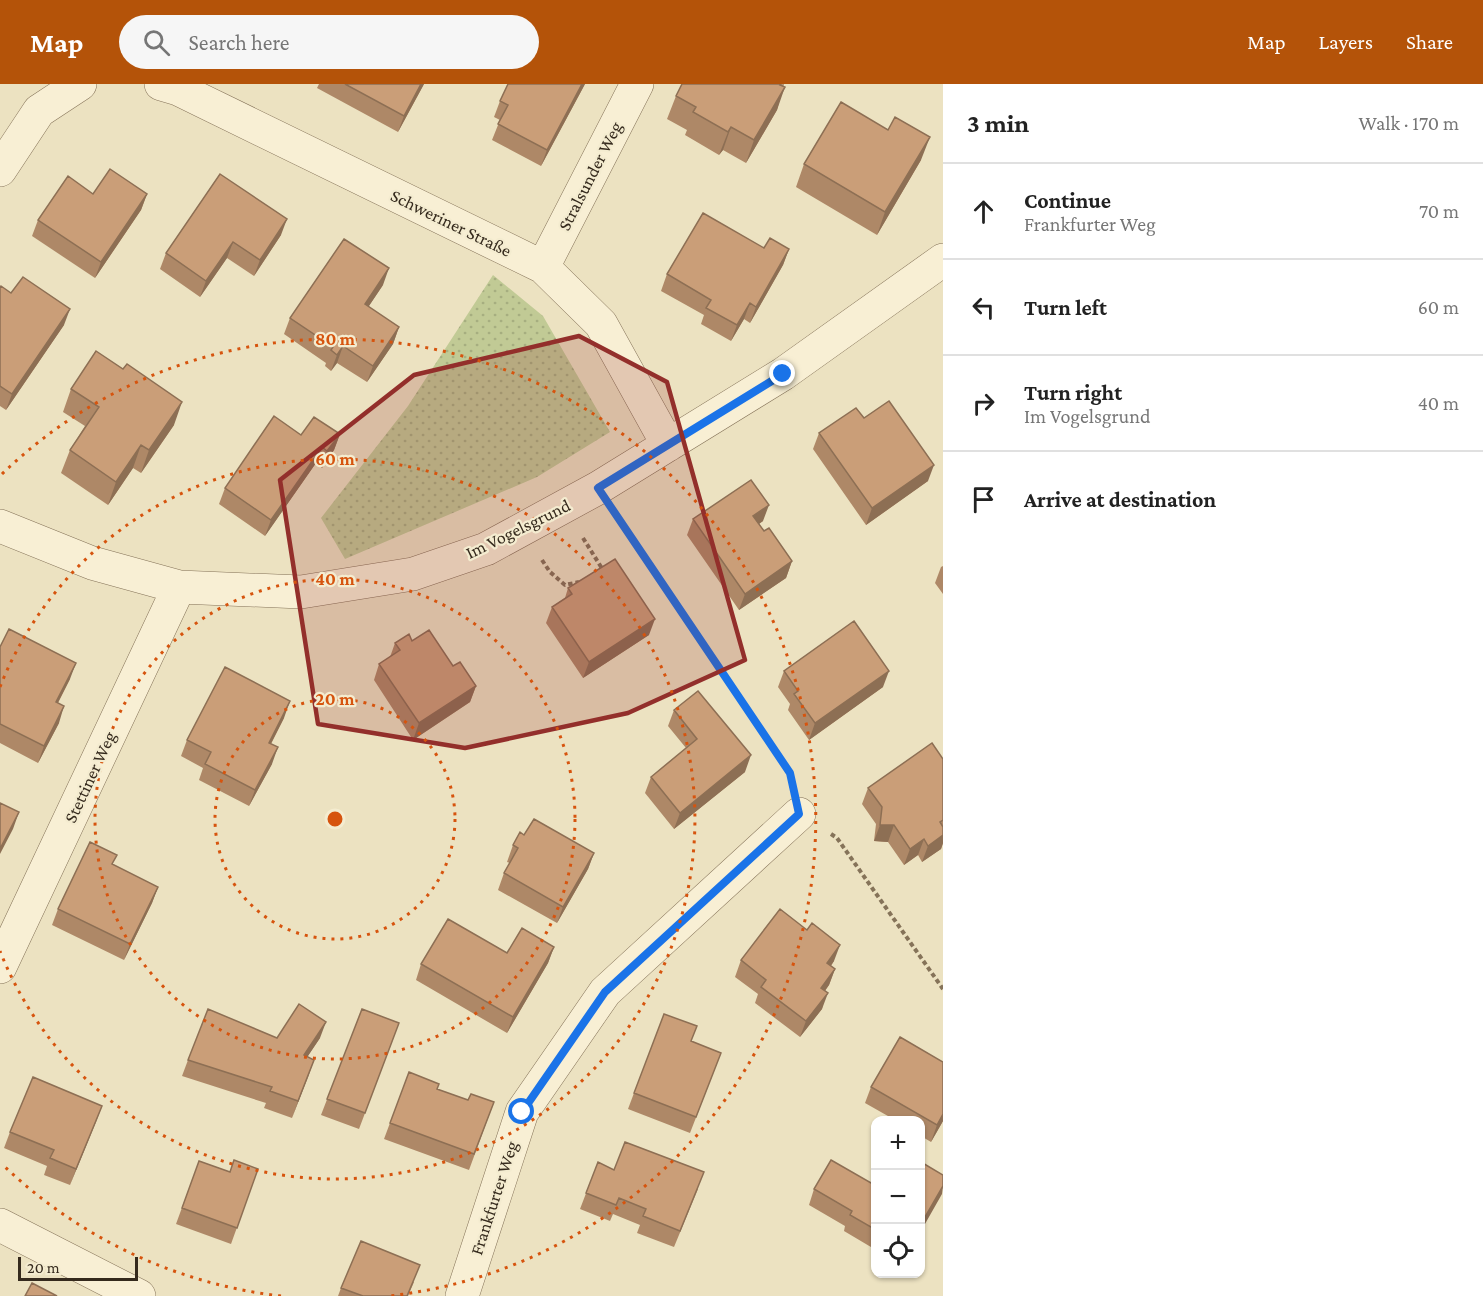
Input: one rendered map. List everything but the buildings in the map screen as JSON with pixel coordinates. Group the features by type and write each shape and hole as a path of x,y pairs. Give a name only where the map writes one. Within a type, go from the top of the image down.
{"street":[{"path":"0,170 39,111 80,84"},
{"name":"Schweriner Straße","path":"161,84 178,89 543,267 601,324 668,445"},
{"name":"Stralsunder Weg","path":"543,267 637,84"},
{"name":"Im Vogelsgrund","path":"0,526 92,563 179,587 301,592 413,574 486,549 598,488 783,374 943,260"},
{"name":"Stettiner Weg","path":"0,967 179,587"},
{"name":"Frankfurter Weg","path":"462,1296 522,1112 605,992 799,814"},
{"path":"0,1225 139,1296"}],"path":[{"path":"598,488 790,773 799,814 837,838 943,989"},
{"path":"564,506 604,571 595,575"},
{"path":"521,529 550,572 565,585 586,579"}],"highlighted area":[{"path":"579,336 667,382 745,660 628,713 465,748 318,724 280,480 414,375"}],"green space":[{"path":"493,275 543,316 610,432 537,477 345,559 321,518 408,406"}],"route":[{"path":"522,1112 605,992 799,814 790,773 598,488 783,374"}]}
